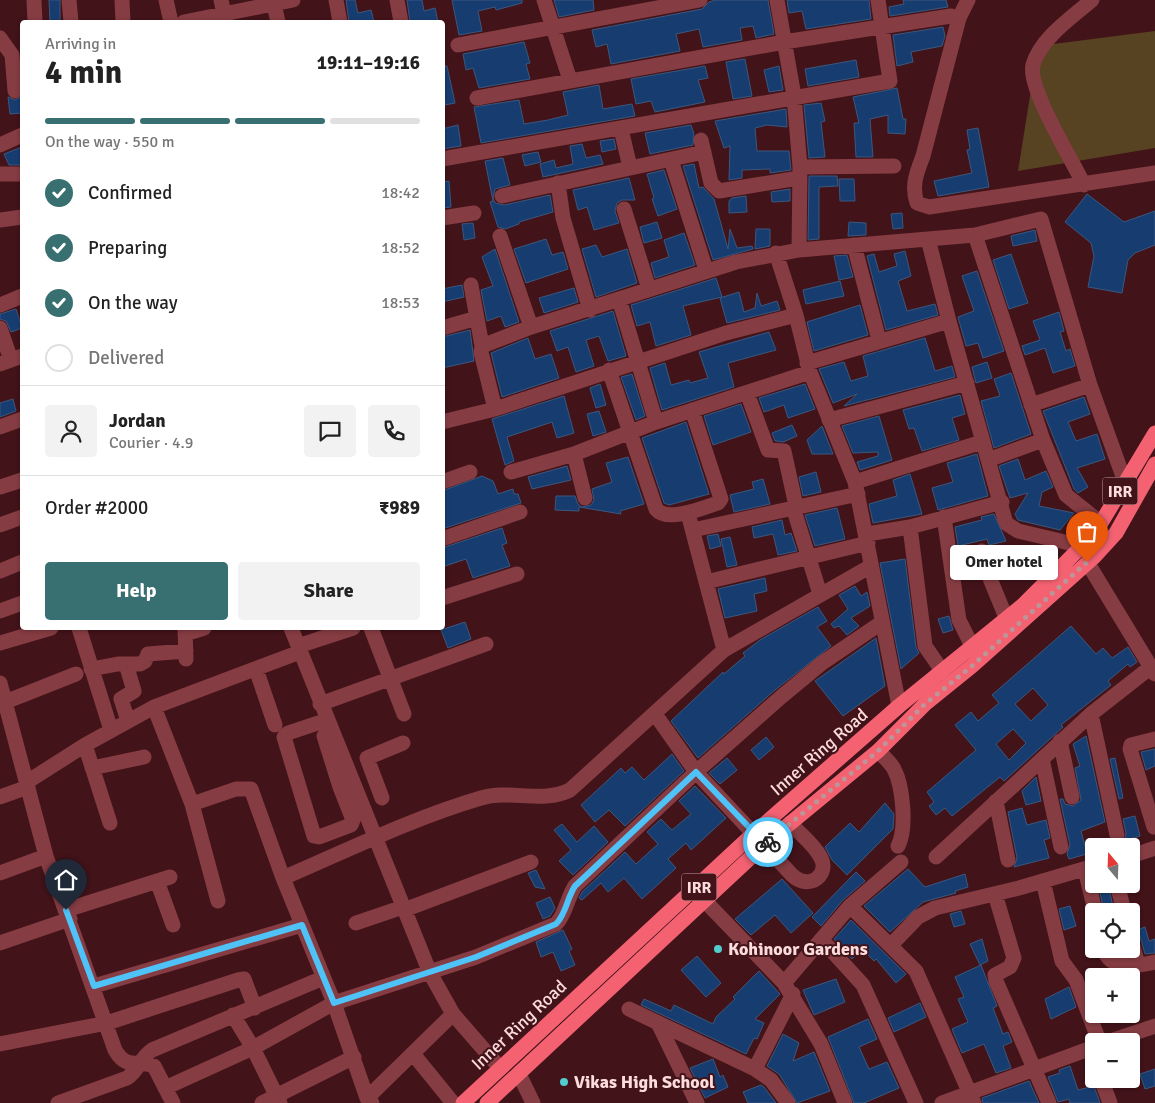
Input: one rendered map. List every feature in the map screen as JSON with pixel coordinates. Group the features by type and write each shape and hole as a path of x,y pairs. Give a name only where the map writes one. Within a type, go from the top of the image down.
{"highway":[{"name":"Inner Ring Road","path":"462,1103 753,834 899,706 1007,620 1082,546 1101,523 1155,433"},
{"name":"Inner Ring Road","path":"487,1103 765,844 878,751 925,704 972,666 1087,562 1116,533 1155,464"}],"street":[{"path":"34,0 34,20"},
{"path":"70,0 71,20"},
{"path":"122,0 123,20"},
{"path":"166,0 171,20"},
{"path":"192,20 273,2 293,0"},
{"path":"336,0 340,20"},
{"path":"397,0 401,20"},
{"path":"544,0 570,80"},
{"path":"458,45 700,0"},
{"path":"777,0 794,96 799,172 799,250"},
{"path":"445,159 890,80 878,0"},
{"path":"968,0 959,18 923,156 916,173 913,187 917,203 929,207 1155,173"},
{"path":"1084,185 1040,101 1033,80 1032,66 1049,38 1092,0"},
{"path":"273,2 278,20"},
{"path":"477,98 784,42 951,16"},
{"path":"3,42 20,45"},
{"path":"3,42 14,60 15,91"},
{"path":"621,129 630,168"},
{"path":"0,145 20,135"},
{"path":"502,196 672,160 702,146 711,183 719,191 799,172 894,166"},
{"path":"672,160 706,270"},
{"path":"1,170 20,174"},
{"path":"558,183 563,218 590,310"},
{"path":"624,209 649,289"},
{"path":"445,218 474,213"},
{"path":"482,346 531,327 590,310 706,270 776,253 976,235 1041,219 1090,384 1125,482"},
{"path":"0,220 20,221"},
{"path":"976,235 1043,440 1066,495 1101,523"},
{"path":"500,236 531,327"},
{"path":"928,239 982,442 1002,502 1007,524 1018,532 1082,546"},
{"path":"854,245 879,340"},
{"path":"776,253 796,315 809,367 856,488 868,538 870,566 899,706"},
{"path":"471,286 482,346 480,352 488,411"},
{"path":"0,305 20,297"},
{"path":"619,299 656,422"},
{"path":"445,421 488,411 726,333 796,315"},
{"path":"445,327 477,318"},
{"path":"511,472 574,454 656,422 748,394 809,367 879,340 949,321"},
{"path":"0,328 11,360"},
{"path":"610,370 656,510 665,516 687,513 718,503 721,499 692,410"},
{"path":"829,420 967,383"},
{"path":"1031,405 1090,384"},
{"path":"748,394 768,450 784,451 808,559 820,594"},
{"path":"0,427 20,420"},
{"path":"988,460 1043,440"},
{"path":"693,530 795,507 856,488 982,442"},
{"path":"574,454 585,498"},
{"path":"445,481 470,472"},
{"path":"0,488 20,481"},
{"path":"706,582 808,559 868,538 1002,502"},
{"path":"445,538 520,512"},
{"path":"687,513 724,650"},
{"path":"944,517 959,620 972,646"},
{"path":"0,525 20,518"},
{"path":"910,527 926,646 943,672"},
{"path":"982,550 990,581 1007,620"},
{"path":"936,857 1091,714 1153,670 1087,562"},
{"path":"0,570 20,563"},
{"path":"283,878 375,839 481,798 506,793 555,797 570,790 724,650 870,566"},
{"path":"445,597 517,574"},
{"path":"0,611 20,604"},
{"path":"165,1088 253,1048 334,1003 430,973 556,924 564,912 567,898 575,886 696,772 822,663 881,623"},
{"path":"0,643 44,630"},
{"path":"80,630 111,730"},
{"path":"292,630 320,704 334,751 375,839 430,973 453,1014 500,1068"},
{"path":"0,797 27,784 85,745 154,707 256,670 299,649 348,630"},
{"path":"372,630 404,714"},
{"path":"91,669 126,664 142,664 148,654 186,656 185,631"},
{"path":"320,704 486,644"},
{"path":"126,664 134,691 122,699 128,721"},
{"path":"256,670 275,725"},
{"path":"5,702 76,674"},
{"path":"0,683 46,856 120,1059 127,1063 154,1066 173,1103"},
{"path":"154,707 192,804 218,901"},
{"path":"655,714 696,772 753,834 765,844 792,875 802,881 812,881 820,876 824,868 822,859 790,823"},
{"path":"1091,714 1117,835"},
{"path":"326,729 288,733 284,738 314,836 319,837 351,825 347,782"},
{"path":"1154,827 1130,750 1131,745 1155,739"},
{"path":"1060,741 1072,797"},
{"path":"382,798 367,758 372,754 402,743"},
{"path":"85,745 110,823"},
{"path":"878,751 894,769 903,801 903,832 898,846"},
{"path":"92,768 144,757"},
{"path":"1042,759 1061,847"},
{"path":"347,782 369,766"},
{"path":"192,804 236,789 251,790 283,878 334,1003 369,1101 453,1014"},
{"path":"996,801 1008,860"},
{"path":"1140,853 1155,848"},
{"path":"0,873 46,856"},
{"path":"356,923 532,862"},
{"path":"755,1069 789,989 822,940 850,906 901,862"},
{"path":"892,945 909,925 927,912 956,902 995,894 1085,868"},
{"path":"0,944 68,915 163,879 174,924"},
{"path":"1043,881 1062,961 1076,980 1090,1033"},
{"path":"995,894 1014,958 1010,966 995,975 996,981 1049,1103"},
{"path":"704,900 789,989 821,1044 846,1103"},
{"path":"850,906 916,970 972,1098"},
{"path":"94,986 302,925"},
{"path":"822,940 864,984 916,1103"},
{"path":"1109,958 1111,962 1138,965 1155,962"},
{"path":"1136,958 1138,965"},
{"path":"58,1103 127,1078 140,1064 144,1055 152,1050 323,978"},
{"path":"0,1044 106,1023 238,980 244,980 255,1008"},
{"path":"629,1010 755,1069 771,1080 788,1103"},
{"path":"233,1015 253,1048 278,1099"},
{"path":"659,1025 697,1103"},
{"path":"1134,1033 1155,1026"},
{"path":"942,1103 972,1098 1035,1070 1085,1052"},
{"path":"414,1055 453,1103"},
{"path":"262,1103 278,1099 354,1057"},
{"path":"519,1074 533,1103"},
{"path":"1104,1088 1110,1103"}],"shaded area":[{"path":"1155,31 1155,148 1018,171 1038,46"}],"building":[{"path":"49,0 60,0 60,20 50,20"},
{"path":"346,0 355,0 358,13 371,10 374,20 349,20"},
{"path":"407,0 422,0 424,11 435,8 438,20 410,20"},
{"path":"452,0 522,0 522,3 496,10 495,7 478,11 482,31 459,35"},
{"path":"554,0 593,0 594,10 559,17"},
{"path":"716,0 768,0 774,34 756,38 753,26 740,28 742,40 703,47 699,29 676,34 680,51 611,64 607,44 596,47 592,30 702,9 709,2"},
{"path":"787,0 869,0 871,19 806,29 802,11 789,13"},
{"path":"903,0 946,0 948,7 890,16 889,7 904,4"},
{"path":"943,27 945,36 942,46 911,52 913,62 897,66 893,35"},
{"path":"524,42 530,63 526,64 530,79 479,88 473,68 466,70 463,54"},
{"path":"745,59 752,96 733,99 726,62"},
{"path":"856,60 859,77 808,86 805,69"},
{"path":"445,66 447,66 455,103 445,105"},
{"path":"705,66 708,78 698,80 705,102 655,112 651,101 636,104 631,79"},
{"path":"779,66 783,90 769,92 764,70"},
{"path":"599,85 603,109 632,104 635,116 481,143 474,107 519,100 524,124 548,120 568,115 563,92"},
{"path":"897,88 903,119 906,119 905,134 888,133 888,115 870,119 873,157 856,157 854,123 859,123 853,97"},
{"path":"8,97 15,100 20,97 20,113 10,114"},
{"path":"821,103 825,121 821,122 825,157 809,158 804,105"},
{"path":"786,109 787,127 767,125 755,128 757,151 789,151 791,170 770,173 770,169 742,170 742,178 729,180 730,146 724,148 715,121"},
{"path":"458,125 461,146 445,149 445,128"},
{"path":"691,125 694,134 693,145 650,154 645,133"},
{"path":"978,128 989,187 938,196 934,181 972,173 967,150 970,149 967,130"},
{"path":"614,139 616,149 602,152 600,141"},
{"path":"582,144 586,158 600,155 603,164 543,177 540,164 554,160 556,168 573,164 570,146"},
{"path":"20,148 20,165 9,165 4,154"},
{"path":"538,152 541,162 525,166 522,155"},
{"path":"503,158 510,185 495,189 493,198 495,203 504,205 550,195 553,212 519,222 519,224 505,229 498,227 490,202 493,201 485,161"},
{"path":"694,164 699,188 703,187 714,199 728,249 730,229 737,248 752,246 753,249 713,260 683,166"},
{"path":"664,170 677,209 658,216 647,174"},
{"path":"809,176 837,176 838,186 819,187 819,239 808,240"},
{"path":"629,178 635,200 622,200 617,203 615,211 619,223 594,230 587,207 578,210 573,190"},
{"path":"839,179 854,179 855,201 840,201"},
{"path":"449,181 451,207 445,208 445,182"},
{"path":"790,189 790,201 772,202 771,192"},
{"path":"1087,194 1124,222 1155,211 1155,245 1135,253 1128,260 1122,293 1088,287 1094,256 1091,243 1065,222"},
{"path":"746,196 747,212 729,213 729,201 732,198"},
{"path":"902,213 903,228 893,229 891,214"},
{"path":"657,222 662,238 644,243 640,227"},
{"path":"849,222 866,223 866,235 848,236"},
{"path":"473,223 475,238 464,240 462,224"},
{"path":"756,229 770,229 770,246 755,249"},
{"path":"1035,230 1037,241 1013,246 1011,236"},
{"path":"684,233 695,265 655,278 651,263 669,257 664,240"},
{"path":"546,239 552,255 563,252 568,269 526,283 514,249"},
{"path":"596,245 602,257 627,249 637,283 596,297 582,249"},
{"path":"495,249 519,322 505,327 501,316 487,321 481,290 493,286 482,257"},
{"path":"905,251 911,276 898,281 907,311 935,304 938,315 886,330 867,256 874,254 879,272 897,266 894,254"},
{"path":"1011,254 1028,303 1009,309 993,260"},
{"path":"847,255 853,277 839,280 834,256"},
{"path":"977,271 1004,351 983,358 978,343 966,346 958,317 974,311 962,276"},
{"path":"716,278 722,297 683,306 691,335 656,346 650,322 637,326 631,305"},
{"path":"840,281 844,296 806,304 803,290"},
{"path":"462,285 464,297 445,301 445,288"},
{"path":"574,288 578,302 544,313 539,298"},
{"path":"739,292 744,312 755,308 757,293 761,306 777,301 780,310 727,323 720,298"},
{"path":"860,305 868,335 814,351 807,322"},
{"path":"16,309 20,329 11,332 6,321 0,319 0,314"},
{"path":"613,311 626,356 608,361 599,336 586,340 594,366 576,372 568,347 557,351 550,331"},
{"path":"1059,312 1064,331 1060,332 1066,351 1070,349 1075,366 1053,373 1045,348 1025,355 1022,346 1040,340 1033,321"},
{"path":"470,330 474,361 445,367 445,336"},
{"path":"769,332 776,350 728,363 734,387 662,410 650,368 665,363 671,385 689,380 690,383 708,378 699,352"},
{"path":"528,338 535,359 551,354 559,378 502,397 491,353"},
{"path":"925,338 935,371 952,366 955,377 844,406 857,394 833,403 819,369 844,362 851,381 868,376 863,356"},
{"path":"987,362 992,378 976,383 972,367"},
{"path":"1011,373 1031,434 994,448 981,401 1000,396 994,379"},
{"path":"632,374 645,416 636,420 621,377"},
{"path":"600,384 606,405 596,408 590,388"},
{"path":"805,384 815,409 788,418 784,405 764,412 759,398"},
{"path":"960,395 965,414 952,418 959,440 922,451 914,428 909,429 903,410"},
{"path":"564,396 574,433 557,438 552,422 507,437 514,461 505,465 492,419"},
{"path":"1084,397 1090,414 1068,422 1076,441 1097,434 1105,459 1077,468 1088,487 1078,493 1074,489 1043,411"},
{"path":"13,399 16,411 0,417 0,403"},
{"path":"741,404 751,432 713,445 704,416"},
{"path":"599,411 606,432 593,436 587,414"},
{"path":"879,416 892,460 860,470 857,462 878,456 878,452 853,453 842,426"},
{"path":"686,422 709,494 669,505 664,503 642,438"},
{"path":"792,425 797,436 783,442 775,441 772,433"},
{"path":"822,426 833,454 812,454 807,440"},
{"path":"977,454 988,496 938,510 932,488 953,482 947,463"},
{"path":"628,457 644,504 620,511 621,514 579,507 579,511 555,510 556,496 575,496 578,504 582,507 591,505 594,500 592,489 612,482 606,463"},
{"path":"1018,459 1025,480 1046,471 1053,487 1042,492 1039,506 1074,513 1060,530 1018,520 1015,514 1028,493 1010,498 999,466"},
{"path":"567,466 571,480 532,489 528,477"},
{"path":"816,472 821,492 803,496 799,477"},
{"path":"910,474 922,514 873,523 869,504 897,496 893,480"},
{"path":"482,476 493,481 498,494 513,489 514,494 518,494 521,503 445,528 445,490"},
{"path":"763,479 770,504 734,512 730,495 754,489 752,482"},
{"path":"837,508 845,539 815,546 805,515"},
{"path":"994,514 1006,541 989,545 987,539 958,546 955,527 982,520 981,517"},
{"path":"782,520 785,535 791,533 797,551 778,555 773,534 754,538 752,527"},
{"path":"502,528 507,543 502,545 510,566 473,578 466,559 445,566 445,547"},
{"path":"718,534 721,546 710,549 707,536"},
{"path":"730,537 737,565 727,567 721,539"},
{"path":"1007,558 1009,575 999,576 994,560"},
{"path":"905,559 916,647 919,653 901,669 880,563"},
{"path":"765,578 767,591 754,594 757,611 725,618 718,589"},
{"path":"855,586 861,596 867,592 870,606 851,618 859,626 847,635 839,626 834,628 831,624 848,609 839,595"},
{"path":"818,607 827,621 817,627 831,646 775,690 698,758 671,721 723,672 724,674 745,656 743,653 760,640"},
{"path":"949,616 953,630 943,633 938,619"},
{"path":"465,622 471,639 448,648 441,630"},
{"path":"1071,626 1096,654 1103,648 1112,658 1128,647 1137,662 1130,667 1128,664 1108,681 1111,685 1061,725 1063,727 1004,781 1000,777 952,816 945,808 936,815 929,806 934,802 927,792 976,750 955,725 971,712 978,721 999,703 992,695","holes":["1033,688 1048,705 1031,721 1015,704","1013,729 1026,743 1009,760 996,744"]},
{"path":"876,638 885,686 843,716 815,681"},
{"path":"1086,736 1105,822 1081,831 1085,855 1069,859 1067,854 1070,845 1060,799 1063,799 1065,804 1073,806 1081,800 1075,768 1080,766 1073,744"},
{"path":"766,737 774,747 759,760 751,750"},
{"path":"1155,749 1155,766 1146,770 1141,752"},
{"path":"672,754 684,771 625,826 609,810 595,822 581,805 621,768 625,773 632,767 644,780"},
{"path":"727,758 737,770 720,784 709,773"},
{"path":"1115,758 1123,798 1119,799 1110,759"},
{"path":"1036,777 1041,801 1026,805 1022,791"},
{"path":"695,786 726,818 691,850 686,843 668,859 676,868 642,899 624,878 608,892 601,883 582,900 579,898 582,892 625,852 636,864 658,844 647,832 661,819 672,830 691,814 679,801"},
{"path":"885,803 894,814 893,829 847,875 832,860 825,847 850,823 859,832"},
{"path":"1022,808 1027,825 1046,820 1050,838 1044,840 1049,858 1014,867 1017,858 1008,812"},
{"path":"1135,816 1140,836 1125,838 1123,819"},
{"path":"562,824 577,842 594,826 608,842 573,875 559,861 571,850 554,830"},
{"path":"908,869 925,887 965,874 968,887 955,891 956,893 923,902 890,932 864,906"},
{"path":"536,870 545,889 535,887 528,873"},
{"path":"856,872 865,881 843,900 821,926 812,917"},
{"path":"782,879 813,913 791,933 775,915 751,935 735,919"},
{"path":"1100,893 1110,893 1112,903 1102,903"},
{"path":"550,897 555,908 550,916 543,919 536,903"},
{"path":"1070,906 1076,926 1064,930 1059,909"},
{"path":"961,911 965,924 954,927 950,914"},
{"path":"851,920 906,974 896,983 876,959 874,961 862,949 852,959 834,939"},
{"path":"1145,927 1149,941 1155,939 1155,953 1145,954 1140,929"},
{"path":"563,930 572,949 569,951 575,965 561,971 553,952 541,957 536,942"},
{"path":"982,939 988,961 980,965 970,944"},
{"path":"697,956 721,983 706,997 681,970"},
{"path":"981,965 997,1006 993,1008 1003,1034 1008,1032 1012,1042 1003,1046 1011,1068 996,1073 984,1044 962,1053 952,1029 968,1022 958,999 964,997 955,977"},
{"path":"759,971 780,994 755,1019 764,1023 757,1039 754,1038 746,1054 641,1005 644,999 671,1011 674,1005 713,1024 716,1017 735,999 733,997"},
{"path":"836,979 845,1002 814,1015 803,990"},
{"path":"1069,987 1076,1007 1051,1019 1045,999"},
{"path":"920,1003 926,1017 894,1032 888,1018"},
{"path":"868,1019 877,1039 859,1047 869,1069 887,1062 899,1088 864,1103 854,1103 828,1037"},
{"path":"783,1034 799,1043 793,1061 814,1052 830,1091 797,1103 779,1074 767,1066"},
{"path":"713,1059 720,1077 723,1075 728,1087 705,1098 690,1068"},
{"path":"1070,1066 1078,1090 1095,1088 1100,1103 1070,1103 1069,1099 1058,1102 1048,1077 1060,1073 1059,1070"},
{"path":"1155,1069 1155,1086 1145,1089 1140,1074"},
{"path":"1029,1081 1039,1103 983,1103 982,1098"},
{"path":"761,1085 776,1103 748,1103 743,1092"}],"way so far":[{"path":"768,842 878,751 925,704 1012,631 1087,562"}],"place":[{"name":"Omer hotel","path":"1087,562"},
{"name":"Kohinoor Gardens","path":"718,949"},
{"name":"Vikas High School","path":"564,1082"}],"route":[{"path":"66,910 94,986 302,925 334,1003 476,957 556,924 561,919 567,898 575,886 696,772 753,834 765,844 768,842"}]}
